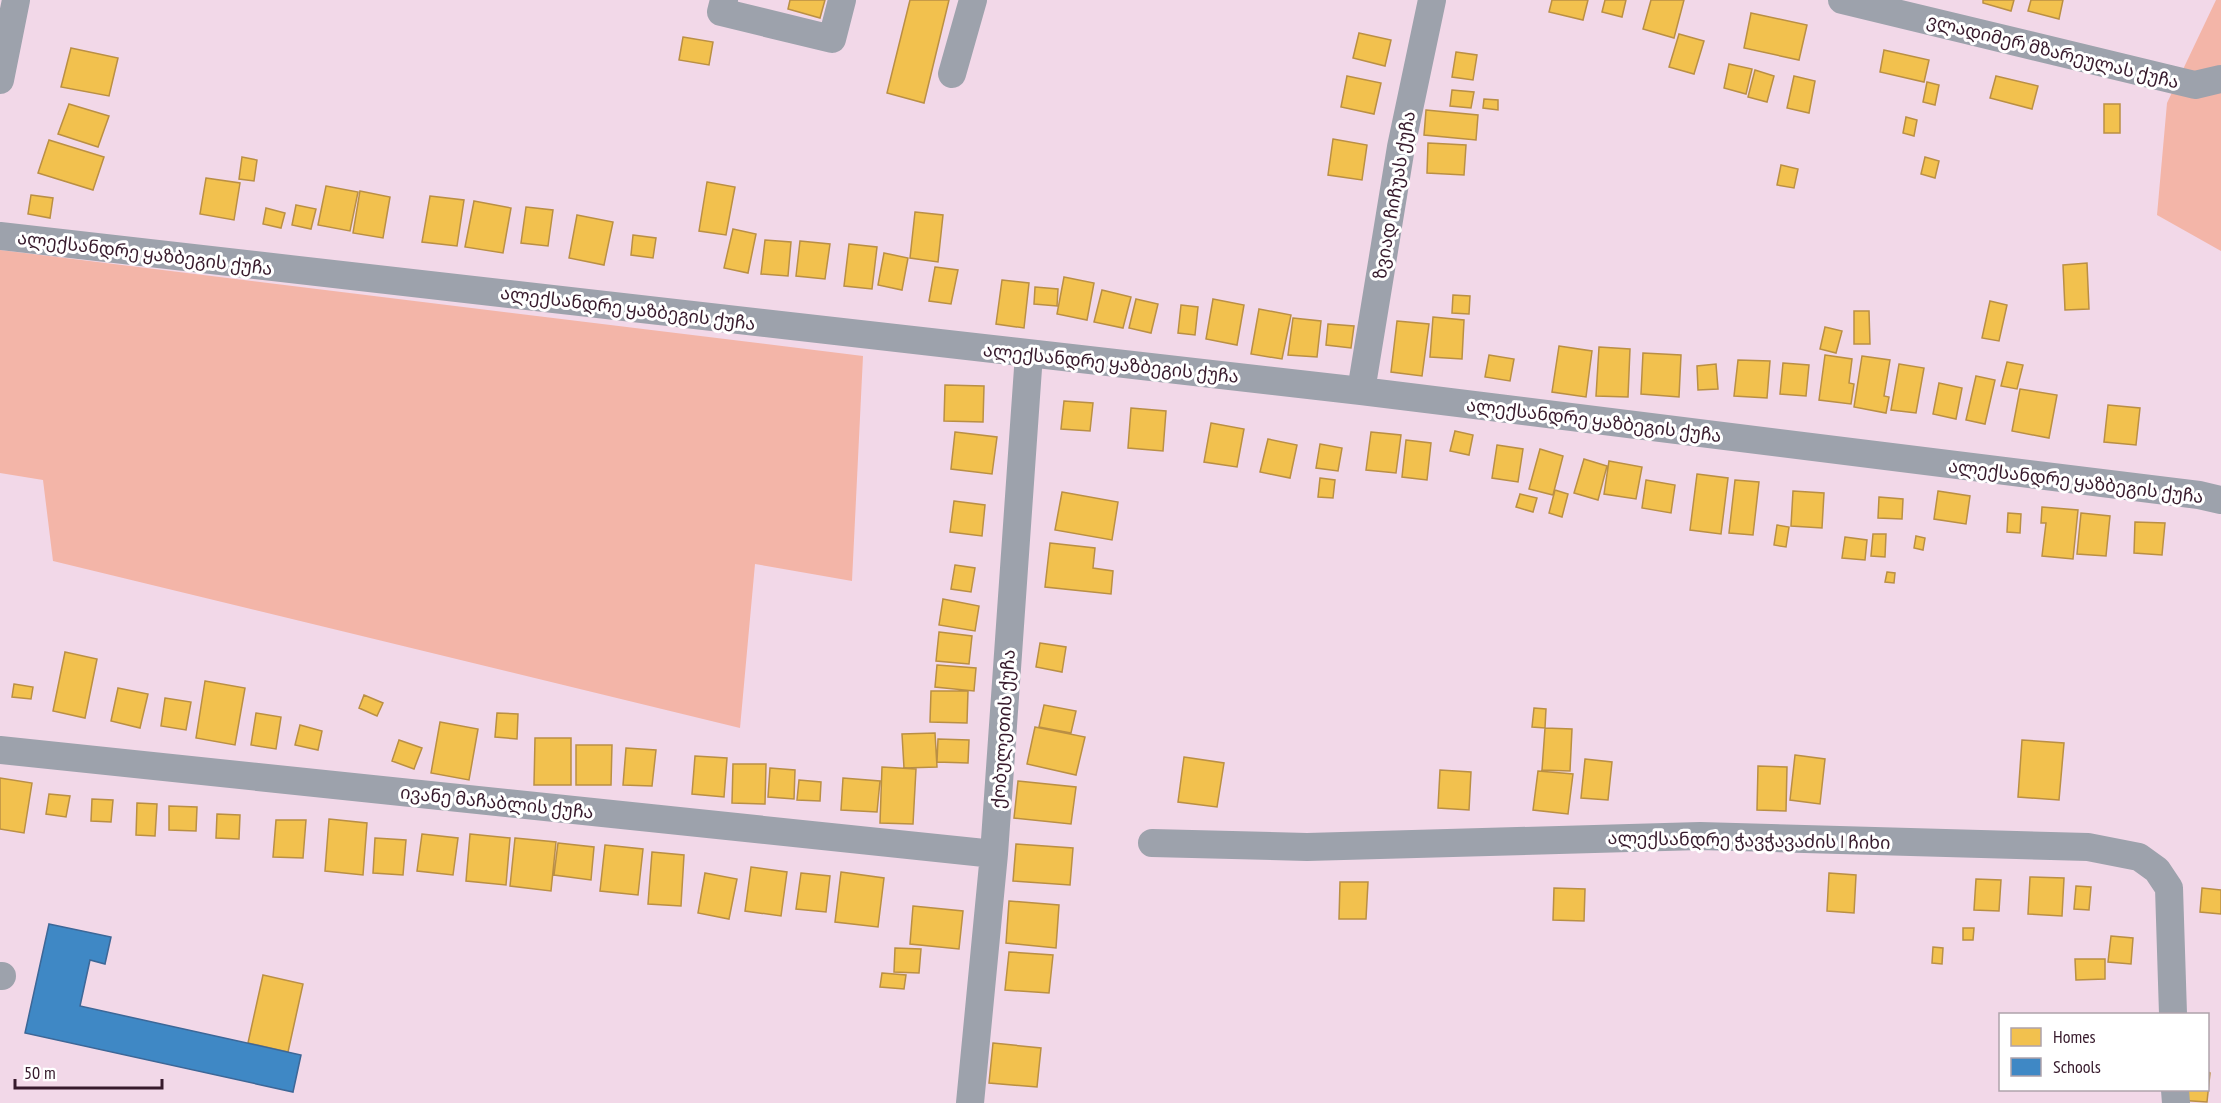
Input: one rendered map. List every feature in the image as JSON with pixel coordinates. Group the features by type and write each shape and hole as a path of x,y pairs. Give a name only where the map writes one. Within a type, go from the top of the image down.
{"street":[{"path":"0,81 15,0"},
{"path":"723,0 721,12 832,39 842,0"},
{"path":"952,74 973,0"},
{"name":"ზვიად ჩიჩუას ქუჩა","path":"1361,391 1401,147 1432,0"},
{"name":"ვლადიმერ მზარეულას ქუჩა","path":"1842,0 2208,82"},
{"name":"ალექსანდრე ყაზბეგის ქუჩა","path":"0,236 1361,391 2199,495 2221,500"},
{"name":"ქობულეთის ქუჩა","path":"970,1103 994,854 1029,354"},
{"name":"ივანე მაჩაბლის ქუჩა","path":"0,750 994,854"},
{"name":"ალექსანდრე ჭავჭავაძის I ჩიხი","path":"1152,843 1306,848 1700,836 2088,847 2108,850 2139,857 2157,870 2169,888 2173,1013"}],"shaded area":[{"path":"2216,0 2221,0 2221,251 2157,215 2167,103"},
{"path":"0,250 863,356 852,581 755,564 740,728 53,561 43,480 0,473"}],"building: Homes":[{"path":"790,0 825,0 820,18 788,9"},
{"path":"910,0 949,0 924,103 887,93"},
{"path":"1552,0 1588,0 1583,20 1549,12"},
{"path":"1605,0 1626,0 1622,17 1602,12"},
{"path":"1651,0 1684,0 1674,38 1643,29"},
{"path":"1983,0 2014,0 2011,11 1983,3"},
{"path":"2031,0 2063,0 2059,19 2028,11"},
{"path":"1751,13 1807,25 1799,60 1744,48"},
{"path":"1359,33 1391,40 1385,66 1353,58"},
{"path":"1679,34 1704,41 1694,74 1669,67"},
{"path":"683,37 713,42 709,65 679,60"},
{"path":"71,48 118,58 109,96 61,87"},
{"path":"1884,50 1929,60 1924,82 1880,72"},
{"path":"1456,52 1477,55 1473,80 1452,77"},
{"path":"1729,64 1752,69 1746,94 1724,88"},
{"path":"1755,70 1774,76 1767,102 1748,97"},
{"path":"1347,76 1381,83 1374,114 1341,107"},
{"path":"1794,76 1815,81 1809,113 1787,108"},
{"path":"1996,76 2038,86 2032,109 1990,98"},
{"path":"1927,82 1939,85 1935,105 1923,102"},
{"path":"1452,90 1474,92 1471,108 1450,106"},
{"path":"1484,99 1498,100 1498,110 1483,108"},
{"path":"69,104 109,116 98,147 58,134"},
{"path":"2104,104 2120,104 2120,133 2104,133"},
{"path":"1426,110 1478,115 1476,140 1424,135"},
{"path":"1906,117 1917,120 1914,136 1903,133"},
{"path":"1333,139 1367,145 1362,180 1328,175"},
{"path":"49,140 104,157 93,190 38,173"},
{"path":"1428,143 1466,145 1464,175 1427,173"},
{"path":"242,157 257,160 254,181 239,179"},
{"path":"1925,157 1939,161 1935,178 1921,174"},
{"path":"1781,165 1798,169 1794,188 1777,185"},
{"path":"206,178 240,183 234,220 200,214"},
{"path":"707,182 735,187 726,235 699,231"},
{"path":"326,186 358,192 350,231 318,225"},
{"path":"360,191 390,197 383,238 353,233"},
{"path":"31,195 53,198 50,218 28,214"},
{"path":"430,196 464,200 457,246 422,242"},
{"path":"474,201 511,208 503,253 465,247"},
{"path":"296,205 316,209 311,229 292,225"},
{"path":"526,207 553,210 548,246 521,243"},
{"path":"266,208 285,213 281,228 263,224"},
{"path":"915,212 943,215 938,262 910,258"},
{"path":"577,215 613,222 604,265 569,258"},
{"path":"733,229 756,234 748,273 724,268"},
{"path":"633,235 656,238 653,258 631,255"},
{"path":"765,240 791,242 788,276 761,274"},
{"path":"800,241 830,244 825,279 796,276"},
{"path":"849,244 877,247 872,289 844,286"},
{"path":"884,253 908,258 902,290 878,285"},
{"path":"2087,263 2089,309 2065,310 2063,265"},
{"path":"935,267 958,270 951,304 929,301"},
{"path":"1064,277 1094,283 1087,320 1057,314"},
{"path":"1002,280 1029,283 1024,328 996,324"},
{"path":"1035,287 1058,289 1057,306 1034,304"},
{"path":"1102,290 1131,297 1123,328 1094,322"},
{"path":"1453,295 1470,296 1469,314 1452,313"},
{"path":"1136,299 1158,304 1151,333 1129,328"},
{"path":"1213,299 1244,305 1237,345 1206,339"},
{"path":"1990,301 2007,305 1999,341 1982,338"},
{"path":"1181,305 1198,307 1195,335 1178,333"},
{"path":"1259,309 1291,315 1282,359 1251,354"},
{"path":"1854,311 1869,311 1870,344 1854,344"},
{"path":"1433,317 1464,320 1462,359 1430,357"},
{"path":"1293,318 1321,321 1317,357 1288,355"},
{"path":"1397,321 1429,324 1422,376 1391,372"},
{"path":"1328,324 1354,326 1351,348 1326,345"},
{"path":"1825,327 1842,331 1836,353 1820,349"},
{"path":"1559,346 1592,351 1586,397 1552,392"},
{"path":"1599,347 1630,349 1628,397 1596,396"},
{"path":"1643,353 1681,355 1679,397 1641,394"},
{"path":"1489,355 1514,359 1510,381 1485,377"},
{"path":"1825,355 1852,359 1849,383 1854,384 1851,404 1819,400"},
{"path":"1862,356 1890,360 1884,396 1889,397 1886,413 1854,407"},
{"path":"1738,360 1770,361 1767,398 1734,396"},
{"path":"2007,362 2023,365 2017,389 2001,386"},
{"path":"1783,363 1809,365 1806,396 1780,394"},
{"path":"1716,364 1718,389 1698,390 1697,366"},
{"path":"1899,364 1924,368 1916,413 1891,410"},
{"path":"1976,376 1995,380 1985,424 1966,420"},
{"path":"1939,383 1962,388 1956,419 1933,414"},
{"path":"945,385 984,386 983,422 944,421"},
{"path":"2020,389 2057,395 2049,438 2012,431"},
{"path":"1064,401 1093,403 1090,431 1061,429"},
{"path":"2108,405 2140,408 2136,445 2104,442"},
{"path":"1131,408 1166,411 1163,451 1128,448"},
{"path":"1211,423 1244,429 1237,467 1204,462"},
{"path":"1455,431 1473,435 1469,455 1450,451"},
{"path":"955,432 997,437 992,474 951,469"},
{"path":"1371,432 1401,435 1396,473 1366,470"},
{"path":"1268,439 1297,445 1290,478 1260,472"},
{"path":"1406,440 1431,443 1427,480 1402,477"},
{"path":"1320,444 1342,448 1338,471 1316,468"},
{"path":"1497,445 1523,449 1518,482 1492,478"},
{"path":"1540,449 1563,456 1553,495 1529,489"},
{"path":"1584,459 1607,466 1598,500 1574,493"},
{"path":"1609,461 1642,467 1636,499 1604,494"},
{"path":"1697,474 1728,478 1721,534 1690,530"},
{"path":"1320,478 1335,480 1333,498 1318,497"},
{"path":"1646,480 1675,485 1671,513 1642,508"},
{"path":"1735,480 1759,482 1753,535 1729,533"},
{"path":"1555,490 1568,494 1562,517 1549,513"},
{"path":"1793,491 1824,493 1822,528 1791,526"},
{"path":"1938,491 1970,496 1966,524 1934,519"},
{"path":"1062,492 1118,502 1112,540 1055,530"},
{"path":"1520,494 1537,498 1533,512 1516,507"},
{"path":"1879,497 1903,499 1902,519 1878,518"},
{"path":"954,501 985,505 982,536 950,532"},
{"path":"2042,507 2078,510 2073,559 2042,556 2046,523 2041,523"},
{"path":"2008,513 2021,514 2020,533 2007,532"},
{"path":"2081,513 2110,516 2106,556 2077,554"},
{"path":"2135,522 2165,523 2162,555 2134,553"},
{"path":"1777,525 1789,527 1786,547 1774,545"},
{"path":"1873,534 1886,534 1885,557 1871,556"},
{"path":"1916,536 1925,538 1923,550 1914,548"},
{"path":"1845,537 1867,540 1865,560 1842,558"},
{"path":"1050,543 1095,548 1093,568 1113,571 1111,594 1045,587"},
{"path":"955,565 975,568 971,592 951,589"},
{"path":"1887,572 1895,573 1894,583 1885,582"},
{"path":"943,599 979,606 975,631 939,625"},
{"path":"939,632 972,636 969,664 936,661"},
{"path":"1040,643 1066,647 1062,672 1036,667"},
{"path":"65,652 97,659 85,718 53,711"},
{"path":"937,665 976,668 974,691 935,687"},
{"path":"205,681 245,688 235,745 196,738"},
{"path":"14,684 33,687 31,699 12,697"},
{"path":"118,688 148,694 140,728 111,721"},
{"path":"931,691 968,691 967,723 930,722"},
{"path":"364,695 383,703 377,716 359,708"},
{"path":"165,698 191,702 186,730 161,726"},
{"path":"1044,705 1076,711 1071,733 1039,727"},
{"path":"1534,708 1546,709 1545,728 1532,727"},
{"path":"256,713 281,717 276,749 251,745"},
{"path":"497,713 518,714 517,739 495,737"},
{"path":"440,722 478,729 469,780 431,773"},
{"path":"300,725 322,731 318,750 295,745"},
{"path":"1035,727 1085,737 1076,775 1027,764"},
{"path":"1545,728 1572,729 1570,771 1542,770"},
{"path":"935,733 937,767 904,768 902,734"},
{"path":"535,738 571,738 571,785 534,785"},
{"path":"938,739 969,740 968,763 937,762"},
{"path":"399,740 422,748 414,769 392,761"},
{"path":"2022,740 2064,743 2059,800 2018,797"},
{"path":"576,745 612,745 611,785 576,785"},
{"path":"626,748 656,750 652,786 623,785"},
{"path":"1795,755 1825,759 1820,804 1790,800"},
{"path":"695,756 727,758 724,797 692,794"},
{"path":"1184,757 1224,763 1217,807 1178,802"},
{"path":"1585,759 1612,762 1608,800 1581,798"},
{"path":"733,764 766,764 765,804 732,803"},
{"path":"1758,766 1787,767 1786,811 1757,810"},
{"path":"882,767 916,769 913,824 880,823"},
{"path":"770,768 795,770 794,799 768,797"},
{"path":"1440,770 1471,772 1469,810 1438,808"},
{"path":"1538,771 1573,774 1568,814 1533,810"},
{"path":"0,778 32,783 24,833 0,829"},
{"path":"843,778 880,781 877,812 841,810"},
{"path":"799,780 821,782 820,801 797,800"},
{"path":"1018,781 1076,787 1071,824 1014,818"},
{"path":"49,794 70,796 66,817 46,814"},
{"path":"92,799 113,800 111,822 91,821"},
{"path":"137,803 157,804 155,836 136,835"},
{"path":"169,806 197,807 196,831 169,830"},
{"path":"217,814 240,815 239,839 216,838"},
{"path":"329,819 367,823 363,875 325,871"},
{"path":"276,820 306,820 303,858 273,857"},
{"path":"422,834 458,838 453,875 417,871"},
{"path":"470,834 510,838 506,885 466,881"},
{"path":"375,838 406,840 403,875 373,873"},
{"path":"515,838 556,842 551,891 510,886"},
{"path":"558,843 594,847 591,880 554,875"},
{"path":"1016,844 1073,848 1070,885 1013,881"},
{"path":"605,845 643,849 638,895 600,891"},
{"path":"652,852 684,855 681,906 648,904"},
{"path":"751,867 787,872 781,916 745,911"},
{"path":"841,872 884,878 878,927 835,922"},
{"path":"705,873 737,879 729,919 698,913"},
{"path":"801,873 830,876 826,912 796,909"},
{"path":"1829,873 1856,875 1854,913 1827,911"},
{"path":"2030,877 2064,878 2062,916 2028,914"},
{"path":"1976,879 2001,880 1999,911 1974,910"},
{"path":"1340,882 1368,882 1366,919 1339,919"},
{"path":"2076,886 2091,887 2089,910 2074,909"},
{"path":"1554,888 1585,889 1584,921 1553,920"},
{"path":"2202,888 2221,890 2221,914 2200,912"},
{"path":"1009,901 1059,905 1056,948 1006,943"},
{"path":"913,906 963,911 959,949 910,944"},
{"path":"1963,928 1974,928 1973,940 1963,940"},
{"path":"2111,936 2133,938 2131,964 2108,962"},
{"path":"1933,947 1943,948 1942,964 1932,963"},
{"path":"895,948 921,949 919,973 894,972"},
{"path":"1009,952 1053,955 1049,993 1005,990"},
{"path":"2075,959 2105,959 2105,979 2076,980"},
{"path":"882,973 906,975 904,989 880,987"},
{"path":"263,975 303,984 288,1052 248,1043"},
{"path":"993,1043 1041,1048 1037,1087 989,1083"},
{"path":"2178,1091 2208,1091 2207,1102 2177,1100"}],"building: Schools":[{"path":"49,924 111,937 105,964 90,960 80,1006 301,1055 293,1092 25,1033"}]}
